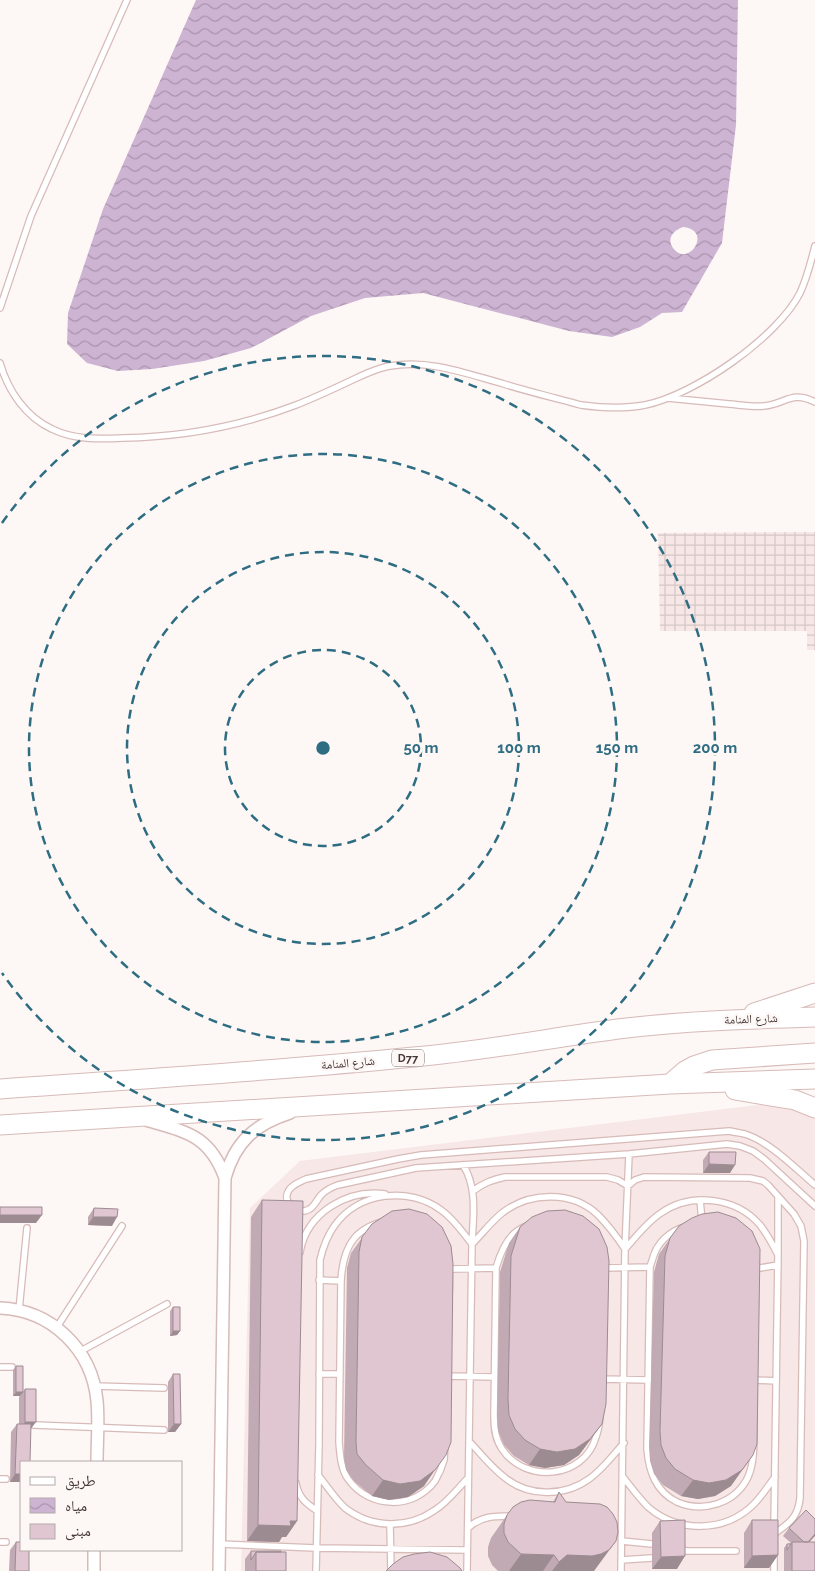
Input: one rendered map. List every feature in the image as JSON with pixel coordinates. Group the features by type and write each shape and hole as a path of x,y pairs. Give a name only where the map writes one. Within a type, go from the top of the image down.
{"main road":[{"path":"734,1020 815,993"},
{"name":"شارع المنامة","path":"0,1089 416,1057 619,1029 734,1020 815,1017"},
{"path":"670,1084 685,1071 712,1060 815,1053"},
{"path":"0,1125 670,1084 815,1079"},
{"path":"699,1083 795,1100 815,1108"}],"street":[{"path":"219,1571 225,1178 234,1153 250,1133 276,1117 311,1106"},
{"path":"132,1116 193,1135 212,1153 221,1167 225,1178"},
{"path":"0,1308 19,1310 57,1327 79,1352 89,1370 97,1399 97,1461"},
{"path":"94,1551 94,1571"}],"lane":[{"path":"0,308 31,216 127,0"},
{"path":"0,363 3,374 14,396 31,415 52,429 75,437 100,439 150,438 200,432 248,421 296,405 364,374 389,366 414,364 440,366 581,405 625,408 668,398 694,385 742,354 764,336 784,317 799,294 810,269 815,246"},
{"path":"668,398 754,406 772,404 799,396 815,402"},
{"path":"815,1186 759,1140 744,1134 721,1131 428,1154 306,1180 296,1183 286,1195 292,1208 298,1211 305,1211 311,1208 322,1194 338,1184 416,1168 629,1154 727,1144 753,1151 815,1206"},
{"path":"621,1571 625,1249 629,1154"},
{"path":"463,1165 472,1181 473,1191 467,1571"},
{"path":"473,1191 482,1184 505,1177 607,1177 618,1180 628,1186"},
{"path":"628,1186 635,1180 644,1177 750,1178 763,1181 802,1226 804,1241 799,1507 796,1516 774,1534"},
{"path":"300,1255 307,1232 316,1218 329,1207 343,1199 358,1194 375,1192 406,1195 425,1200 442,1210 472,1244"},
{"path":"316,1571 320,1260 325,1241 335,1224 349,1210 366,1200 391,1194"},
{"path":"472,1244 501,1214 515,1204 532,1198 549,1196 566,1198 583,1204 597,1214 625,1249"},
{"path":"774,1571 778,1197"},
{"path":"625,1249 661,1213 680,1204 700,1200 738,1208 759,1224 778,1255"},
{"path":"700,1200 702,1223"},
{"path":"395,1219 411,1222 425,1228 436,1238 444,1251 449,1269 444,1460 434,1482 420,1495 402,1502 378,1501 366,1496 356,1488 348,1479 342,1467 339,1442 341,1281 346,1251 354,1238 366,1228 380,1222 395,1219"},
{"path":"548,1220 563,1221 576,1227 588,1236 596,1247 602,1268 599,1420 596,1437 589,1452 576,1464 561,1471 544,1473 527,1470 512,1461 501,1448 495,1433 496,1268 501,1249 510,1237 521,1228 534,1222 548,1220"},
{"path":"702,1223 717,1225 731,1232 742,1242 750,1254 754,1269 754,1380 752,1464 748,1478 728,1500 714,1506 700,1508 685,1505 671,1499 660,1490 652,1477 648,1463 647,1448 650,1267 657,1248 665,1237 676,1229 689,1224 702,1223"},
{"path":"57,1327 122,1226"},
{"path":"19,1310 27,1228"},
{"path":"754,1269 778,1265"},
{"path":"602,1268 650,1267"},
{"path":"449,1269 496,1268"},
{"path":"320,1280 341,1281"},
{"path":"79,1352 167,1304"},
{"path":"0,1367 12,1367"},
{"path":"319,1374 340,1374"},
{"path":"447,1376 494,1376"},
{"path":"600,1379 648,1380"},
{"path":"754,1380 776,1381"},
{"path":"94,1386 164,1388"},
{"path":"34,1425 164,1430"},
{"path":"468,1442 504,1477 517,1485 531,1490 547,1492 562,1491 577,1486 590,1478 624,1444"},
{"path":"318,1475 344,1507 358,1516 374,1522 390,1524 407,1523 423,1518 437,1509 468,1478"},
{"path":"623,1477 647,1506 661,1516 676,1523 692,1526 709,1526 725,1522 740,1515 753,1505 775,1477"},
{"path":"296,1478 298,1493 302,1499 316,1510"},
{"path":"547,1492 547,1500"},
{"path":"468,1528 475,1521 485,1517 521,1516"},
{"path":"614,1521 622,1526"},
{"path":"390,1524 391,1571"},
{"path":"622,1540 652,1544"},
{"path":"219,1544 316,1548 467,1550"},
{"path":"677,1551 736,1551"},
{"path":"622,1560 652,1558"}],"shaded area":[{"path":"815,532 815,650 807,650 807,631 660,631 658,533"},
{"path":"775,1103 815,1114 815,1571 241,1571 250,1208 300,1161"}],"water":[{"path":"196,0 738,0 736,125 722,243 682,312 662,313 640,327 612,337 569,331 423,293 365,298 311,316 251,348 204,361 152,369 118,371 87,363 67,344 68,313 103,209","holes":["683,227 697,234 695,246 685,254 679,253 671,244 672,235"]}],"building":[{"path":"709,1152 736,1152 735,1165 709,1164"},
{"path":"262,1200 303,1201 297,1521 290,1521 291,1526 258,1525"},
{"path":"0,1207 42,1207 42,1215 0,1215"},
{"path":"94,1208 118,1209 117,1217 93,1217"},
{"path":"409,1209 427,1214 442,1227 451,1246 453,1264 451,1442 446,1455 435,1470 420,1481 400,1484 383,1480 357,1454 359,1252 362,1237 372,1224 392,1211"},
{"path":"565,1210 583,1216 599,1229 607,1247 609,1261 606,1404 602,1424 590,1439 575,1449 557,1452 540,1449 525,1440 515,1429 509,1415 511,1256 520,1227 532,1217 547,1211"},
{"path":"718,1212 736,1218 752,1231 760,1249 757,1444 753,1455 742,1470 726,1480 709,1483 693,1480 675,1469 666,1458 661,1445 665,1256 670,1238 679,1226 702,1214"},
{"path":"173,1307 180,1307 180,1331 173,1331"},
{"path":"16,1366 23,1366 23,1392 16,1392"},
{"path":"173,1374 180,1374 181,1424 174,1424"},
{"path":"25,1389 36,1389 36,1422 25,1422"},
{"path":"17,1424 31,1424 30,1461 20,1461 20,1474 15,1474"},
{"path":"559,1492 566,1502 600,1504 607,1507 617,1522 618,1532 616,1541 609,1550 592,1556 567,1555 559,1562 554,1555 521,1554 508,1542 504,1533 504,1524 507,1515 513,1507 521,1502 530,1500 555,1502"},
{"path":"806,1510 815,1519 815,1534 808,1542 804,1542 789,1528"},
{"path":"685,1520 685,1556 661,1557 660,1521"},
{"path":"752,1520 778,1520 778,1555 752,1556"},
{"path":"16,1542 20,1542 20,1551 29,1551 29,1571 15,1571"},
{"path":"792,1542 815,1542 815,1571 792,1571"},
{"path":"251,1551 281,1552 256,1552 251,1560"},
{"path":"256,1552 286,1552 286,1571 256,1571"},
{"path":"430,1552 447,1557 462,1571 386,1571 403,1557"}]}
